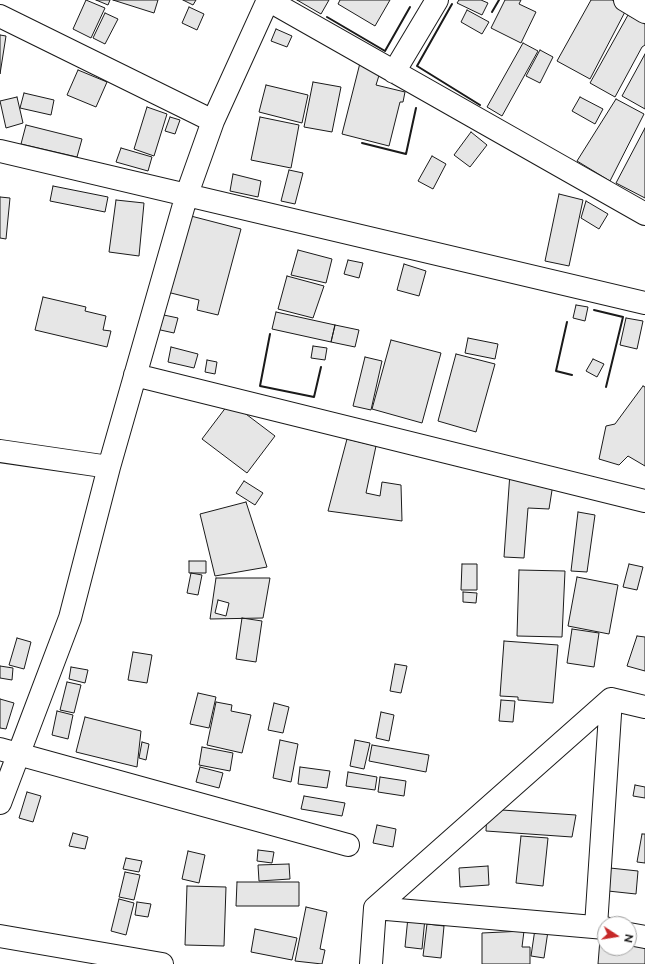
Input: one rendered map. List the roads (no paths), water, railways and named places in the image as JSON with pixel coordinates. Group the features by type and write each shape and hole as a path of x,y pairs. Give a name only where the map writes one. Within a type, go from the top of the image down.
{"street":[{"path":"0,803 9,752 70,618 109,467 187,194 213,121 268,0 645,214"},
{"path":"394,72 437,0"},
{"path":"625,0 645,12"},
{"path":"0,16 213,121"},
{"path":"0,151 645,303"},
{"path":"135,375 645,500"},
{"path":"0,451 109,467"},
{"path":"611,699 645,707"},
{"path":"371,964 375,908 611,699"},
{"path":"601,916 611,699"},
{"path":"9,752 348,845"},
{"path":"375,908 597,927"},
{"path":"0,936 162,964"}]}
